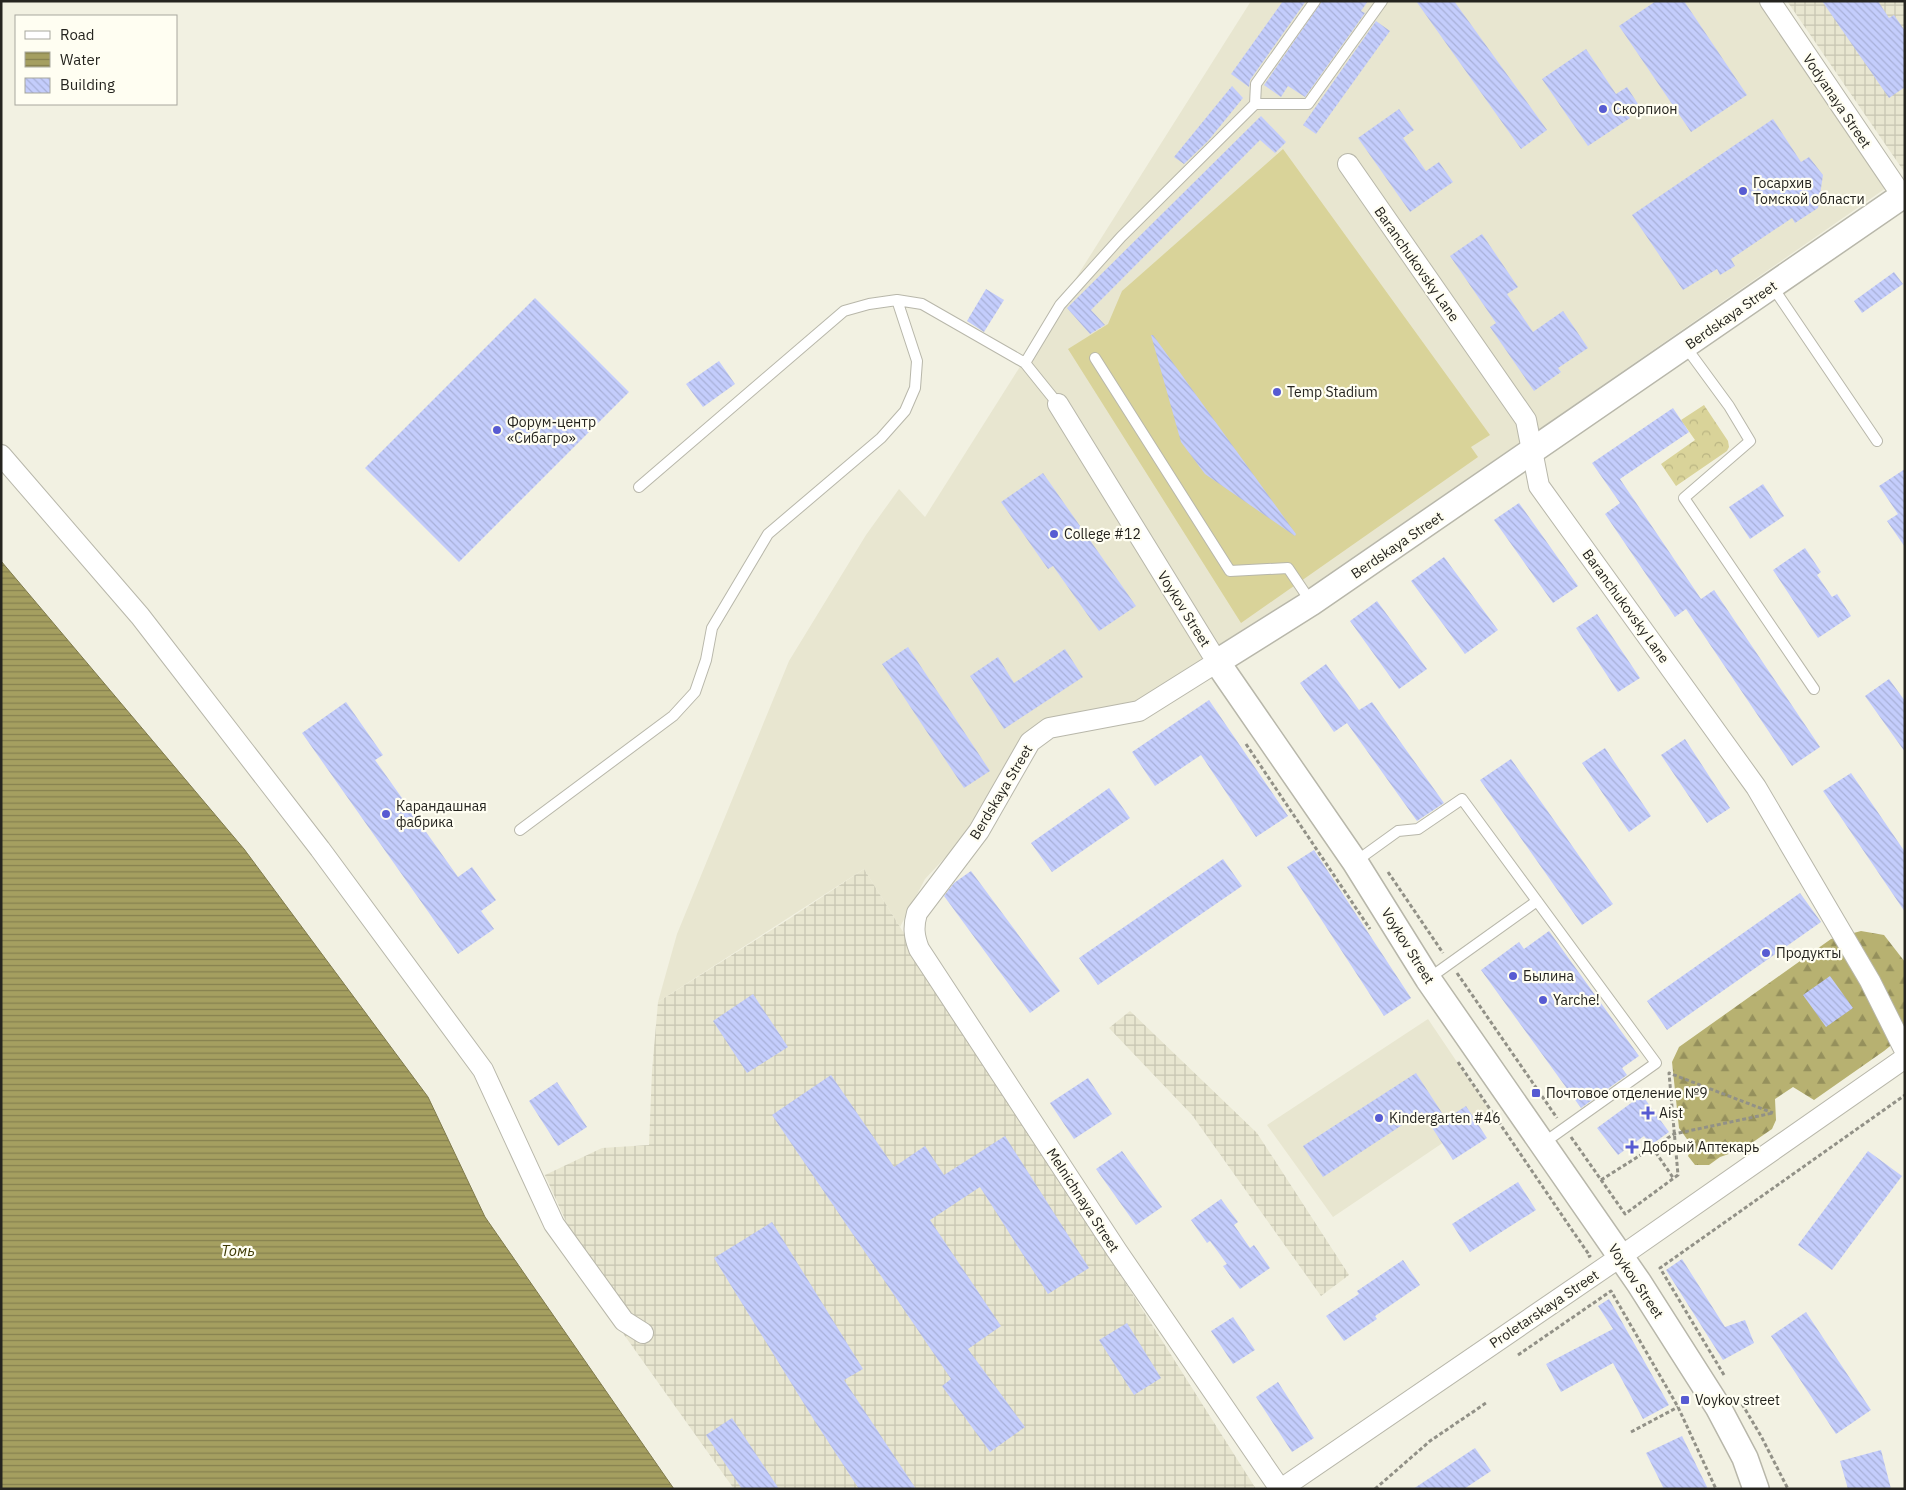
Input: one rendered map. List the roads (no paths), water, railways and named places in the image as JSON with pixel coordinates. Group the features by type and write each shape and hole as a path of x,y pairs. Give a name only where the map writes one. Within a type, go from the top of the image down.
{"street":[{"name":"Vodyanaya Street","path":"1770,1 1904,197"},
{"name":"Baranchukovsky Lane","path":"1348,164 1526,420 1539,486 1756,787 1870,981 1905,1051"},
{"name":"Berdskaya Street","path":"922,903 979,831 1030,742 1049,728 1139,711 1312,604 1904,197"},
{"name":"Voykov Street","path":"1058,404 1217,662 1364,856 1428,979 1620,1257 1718,1407 1745,1458 1756,1489"},
{"path":"1,455 140,616 320,849 483,1070 554,1224 624,1321 643,1333"},
{"name":"Melnichnaya Street","path":"922,903 916,913 914,924 914,936 919,949 1117,1251 1281,1489"},
{"name":"Proletarskaya Street","path":"1281,1489 1620,1257 1905,1058"}],"lane":[{"path":"1025,362 1060,305 1122,237 1255,104 1256,84 1315,1"},
{"path":"1255,104 1308,104 1382,1"},
{"path":"1772,286 1878,441"},
{"path":"520,830 673,716 695,692 706,660 712,628 768,534 881,438 905,412 916,388 917,361 897,300"},
{"path":"639,487 844,311 869,304 897,300 922,304 1025,362 1058,404"},
{"path":"1685,346 1728,406 1750,441 1684,498 1814,689"},
{"path":"1095,358 1230,571 1288,568 1312,604"},
{"path":"1364,856 1398,831 1418,829 1462,798 1656,1063 1542,1144"},
{"path":"1428,979 1537,901"}],"water":[{"name":"Томь","path":"1,561 244,849 428,1097 485,1217 674,1489 1,1489"}],"place":[{"name":"Скорпион","path":"1603,109"},
{"name":"Госархив Томской области","path":"1743,191"},
{"name":"Temp Stadium","path":"1277,392"},
{"name":"Форум-центр «Сибагро»","path":"497,430"},
{"name":"College #12","path":"1054,534"},
{"name":"Карандашная фабрика","path":"386,814"},
{"name":"Продукты","path":"1766,953"},
{"name":"Былина","path":"1513,976"},
{"name":"Yarche!","path":"1543,1000"},
{"name":"Почтовое отделение №9","path":"1536,1093"},
{"name":"Aist","path":"1648,1113"},
{"name":"Kindergarten #46","path":"1379,1118"},
{"name":"Добрый Аптекарь","path":"1632,1147"},
{"name":"Voykov street","path":"1685,1400"}]}
